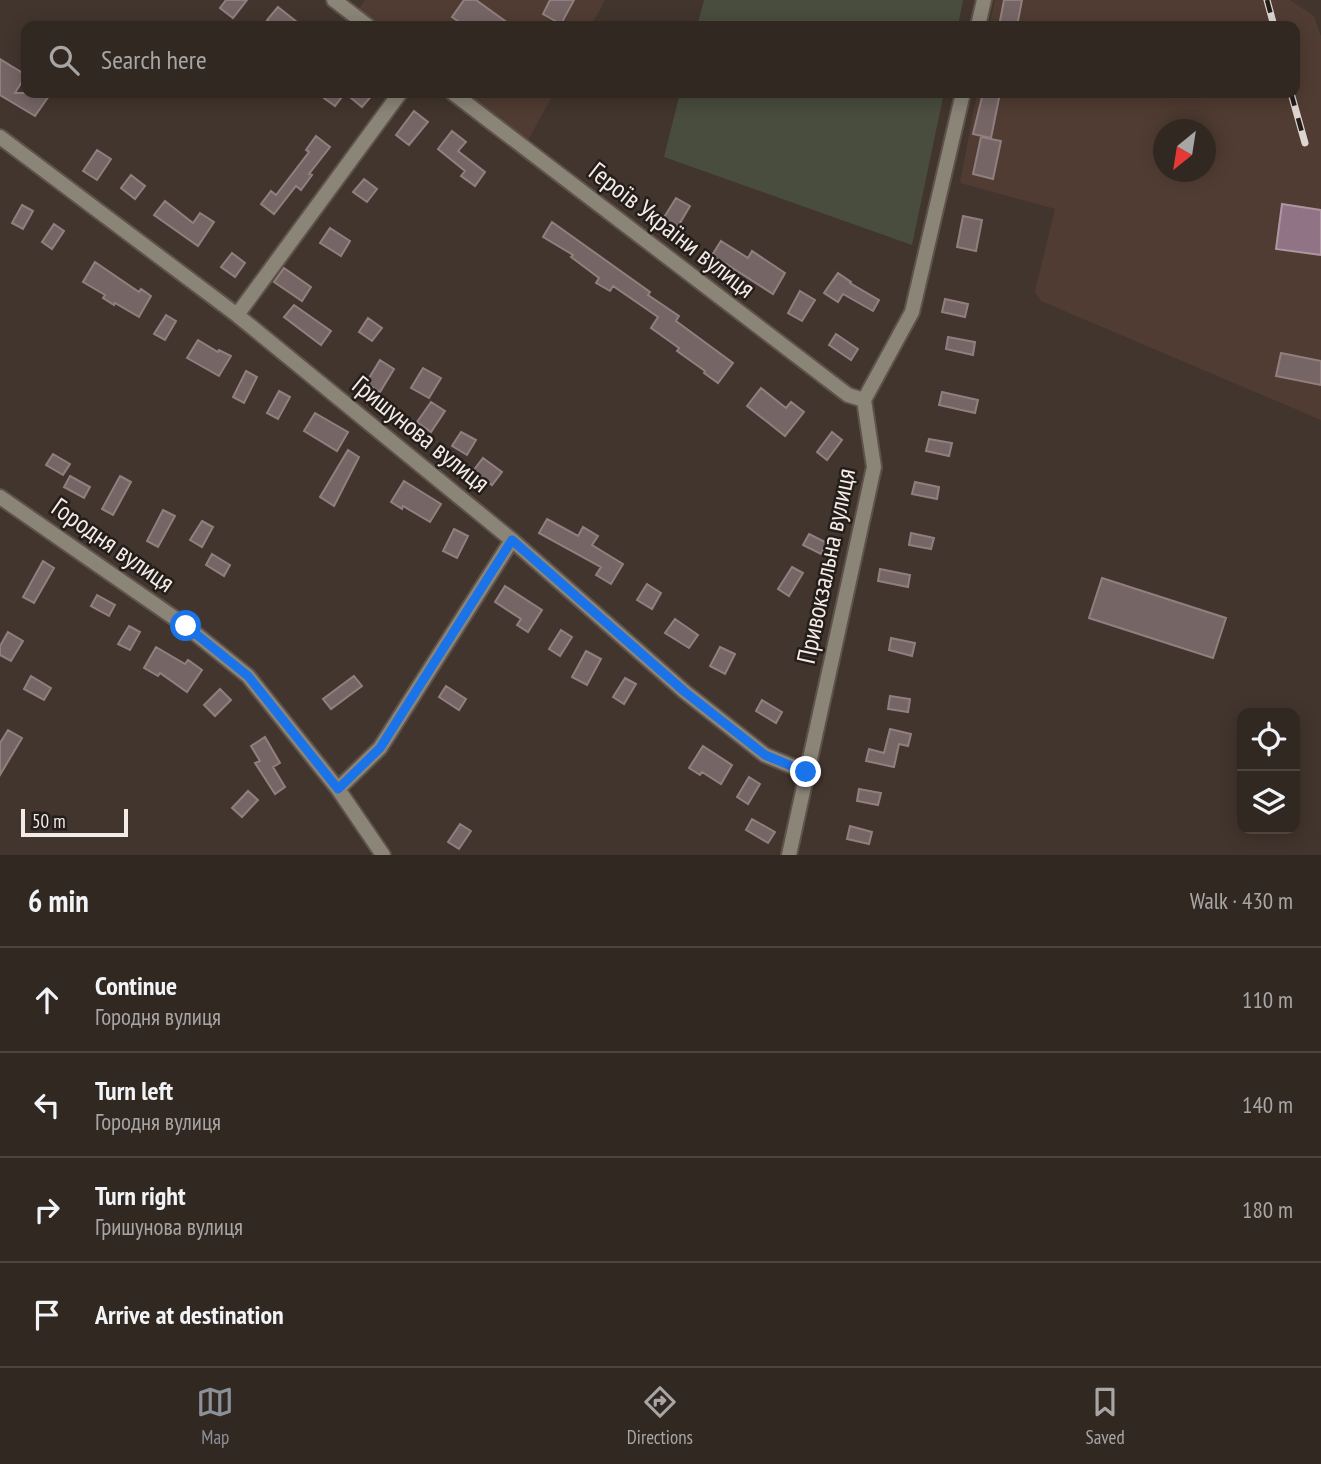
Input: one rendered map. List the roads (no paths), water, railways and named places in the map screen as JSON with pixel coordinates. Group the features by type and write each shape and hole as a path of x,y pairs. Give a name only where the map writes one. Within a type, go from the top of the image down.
{"street":[{"path":"979,21 984,0"},
{"path":"341,2 362,21"},
{"path":"237,315 396,98"},
{"name":"Героїв України вулиця","path":"460,98 848,395 864,400"},
{"path":"864,400 912,313 962,98"},
{"name":"Гришунова вулиця","path":"0,137 237,315 512,540 685,692 765,755 806,772"},
{"name":"Привокзальна вулиця","path":"789,855 874,467 864,400"},
{"name":"Городня вулиця","path":"0,497 186,626 248,676 338,789 383,855"},
{"path":"338,789 380,748 512,540"}],"railway":[{"path":"1267,0 1273,21"},
{"path":"1292,98 1305,143"}]}
